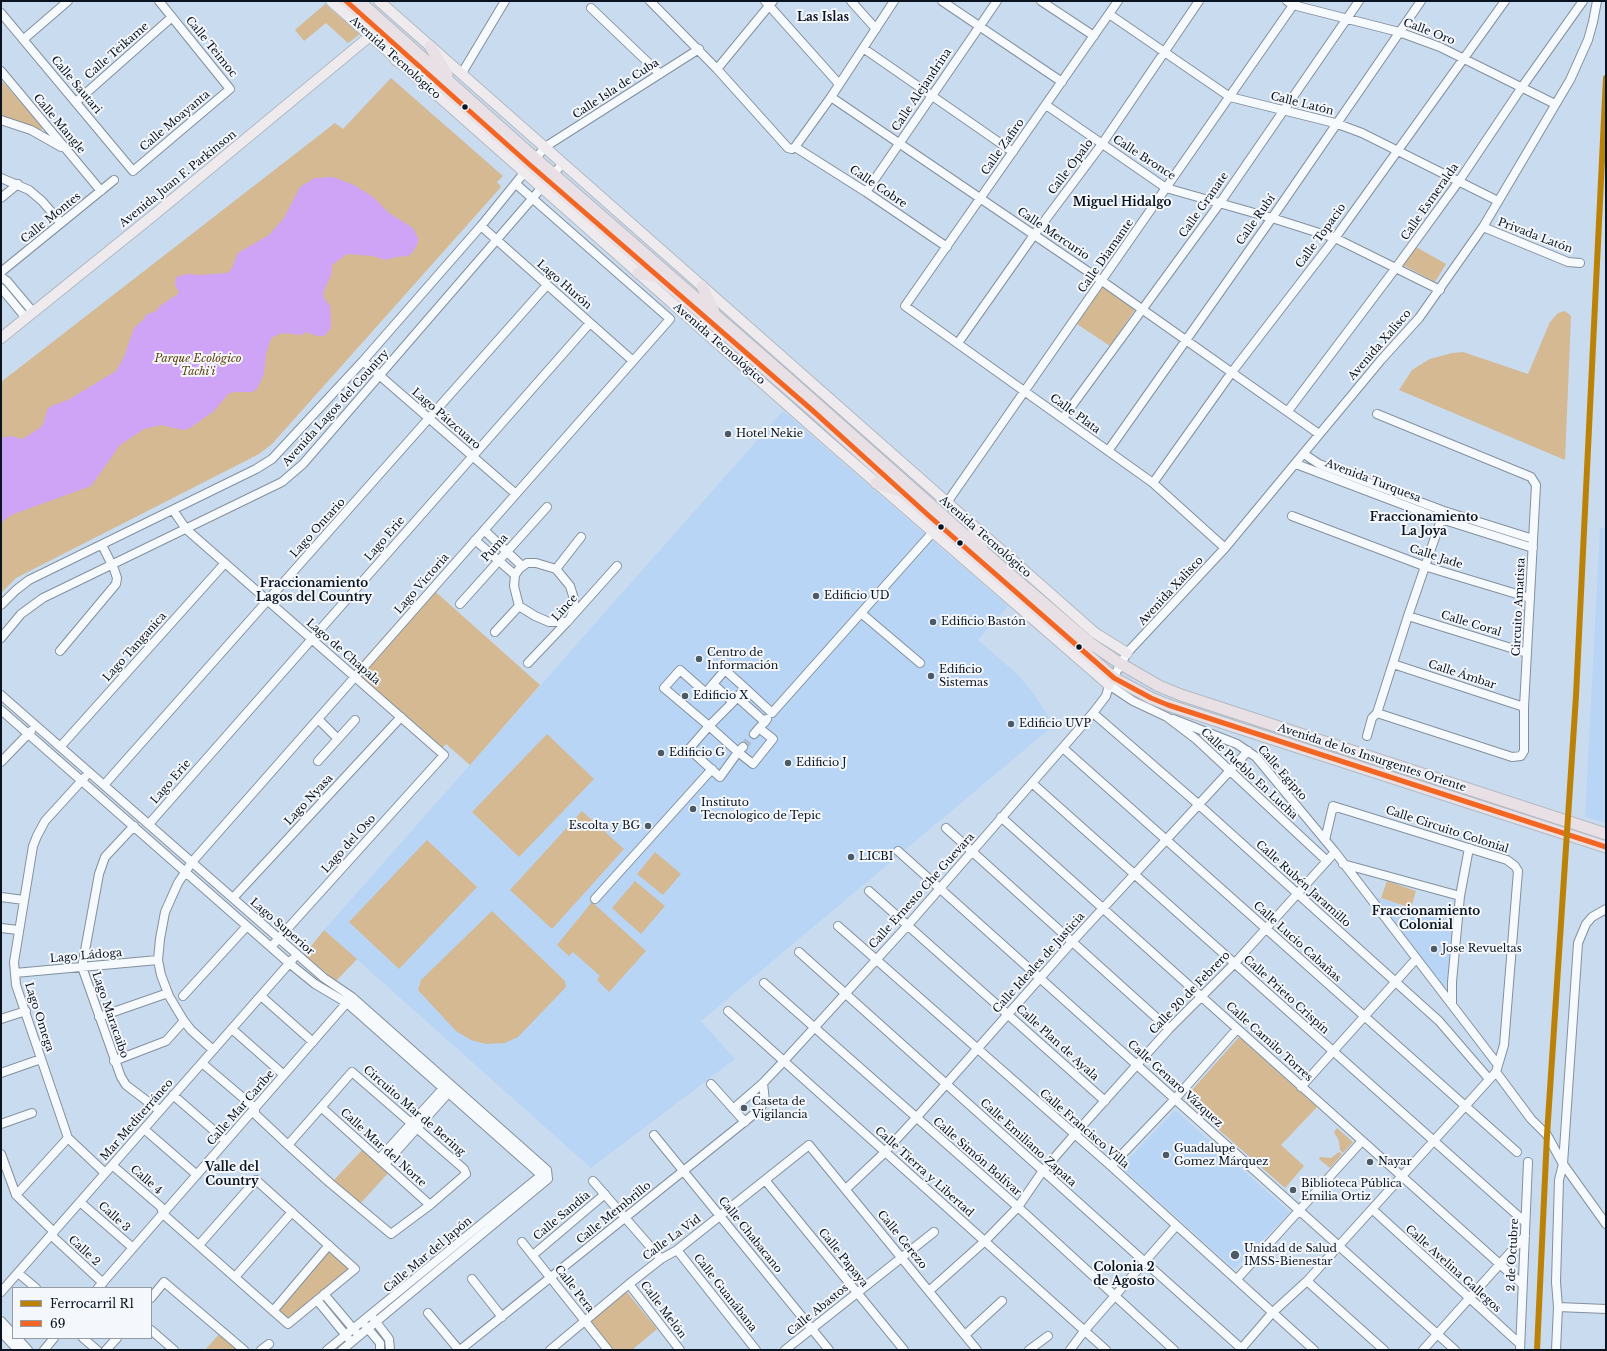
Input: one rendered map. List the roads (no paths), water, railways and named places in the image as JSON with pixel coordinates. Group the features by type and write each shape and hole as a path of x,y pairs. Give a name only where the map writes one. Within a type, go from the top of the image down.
{"highway":[{"name":"Avenida Tecnológico","path":"346,1 548,181 902,492 1112,681 1138,691"},
{"name":"Avenida Tecnológico","path":"359,1 454,86 530,165"},
{"path":"430,46 454,86"},
{"path":"396,60 436,82"},
{"name":"Avenida Tecnológico","path":"548,181 716,316 1090,643 1141,676"},
{"path":"603,229 610,247"},
{"path":"638,273 660,278"},
{"path":"702,286 716,316"},
{"path":"876,482 902,492"},
{"path":"973,527 983,551"},
{"name":"Avenida de los Insurgentes Oriente","path":"1141,676 1181,695 1606,834"},
{"name":"Avenida de los Insurgentes Oriente","path":"1138,691 1168,705 1606,847"}],"main road":[{"name":"Avenida Tecnológico","path":"331,1 396,60 530,165 548,181 610,247 638,273 933,532 1112,681"},
{"name":"Avenida Tecnológico","path":"379,1 462,73 946,504 1095,633 1127,653"},
{"name":"Avenida Juan F. Parkinson","path":"1,338 155,214 370,36"}],"street":[{"path":"24,39 68,1"},
{"name":"Calle Teimoc","path":"159,1 230,89"},
{"path":"462,73 506,1"},
{"path":"651,1 717,69 769,3 839,84"},
{"path":"851,1 876,29"},
{"path":"795,146 831,97 894,1"},
{"path":"942,1 1062,82"},
{"name":"Calle Alejandrina","path":"866,192 997,1"},
{"path":"1041,1 1094,36"},
{"name":"Calle Zafiro","path":"905,306 1118,1"},
{"name":"Calle Ópalo","path":"958,343 1034,235 1102,144 1199,1"},
{"name":"Calle Granate","path":"1063,418 1220,202 1359,1"},
{"name":"Calle Rubí","path":"1108,451 1185,339 1272,218 1421,1"},
{"name":"Calle Topacio","path":"1153,483 1232,372 1335,238 1397,149 1505,1"},
{"name":"Calle Esmeralda","path":"1288,411 1396,269 1459,181 1522,87 1583,1"},
{"name":"Avenida Xalisco","path":"1112,681 1127,653 1225,548 1296,464 1319,434 1419,318 1440,290 1483,228 1580,59 1593,22 1596,1"},
{"name":"Calle Oro","path":"1292,2 1399,32 1440,47 1555,104"},
{"name":"Calle Diamante","path":"946,504 1230,97 1292,2"},
{"path":"590,8 660,74"},
{"name":"Calle Sautari","path":"1,13 133,171"},
{"name":"Calle Latón","path":"1109,14 1230,97 1336,123 1362,133 1397,149 1498,201"},
{"name":"Calle Teikame","path":"76,102 172,17"},
{"path":"863,48 1013,152"},
{"name":"Calle Isla de Cuba","path":"530,165 545,147 698,50"},
{"name":"Calle Cobre","path":"717,69 788,148 792,149 795,146 947,247"},
{"name":"Calle Mangle","path":"1,71 101,191"},
{"name":"Calle Moayanta","path":"133,171 230,89"},
{"name":"Calle Mercurio","path":"831,97 1143,309 1319,434"},
{"name":"Calle Bronce","path":"1046,105 1166,188 1220,202 1335,238 1440,290"},
{"path":"1,120 31,130 67,151"},
{"name":"Avenida Lagos del Country","path":"1,638 21,614 32,604 111,565 189,532 282,482 303,464 563,163"},
{"name":"Avenida Lagos del Country","path":"1,605 29,580 174,510 256,469 272,459 363,361 481,226 530,165"},
{"path":"1,178 18,184 42,201 61,223"},
{"name":"Calle Montes","path":"1,272 114,180"},
{"path":"1,198 18,184"},
{"name":"Avenida Tecnológico","path":"516,184 670,319"},
{"name":"Lago Hurón","path":"481,226 633,361"},
{"name":"Privada Latón","path":"1483,228 1568,262 1580,263"},
{"path":"1,277 7,281 30,315"},
{"name":"Lago Ontario","path":"104,785 548,285"},
{"path":"1,288 30,315"},
{"name":"Calle Plata","path":"905,306 1153,483 1225,548"},
{"name":"Lago Victoria","path":"158,960 165,912 170,896 192,862 670,319"},
{"name":"Lago Erie","path":"149,824 590,323"},
{"name":"Lago Pátzcuaro","path":"363,361 516,494"},
{"name":"Circuito Amatista","path":"1377,414 1531,477 1536,485 1524,707 1524,751 1521,756 1517,758 1377,712"},
{"name":"Avenida Turquesa","path":"1304,454 1319,464 1442,515 1533,539"},
{"name":"Avenida Turquesa","path":"1296,464 1533,548"},
{"name":"Puma","path":"460,604 547,506"},
{"name":"Lago de Chapala","path":"174,510 189,532 444,755"},
{"path":"1367,736 1372,718 1377,712 1442,515"},
{"name":"Calle Jade","path":"1292,516 1424,566 1530,598"},
{"path":"484,530 522,566"},
{"path":"759,728 933,532"},
{"path":"556,569 581,537"},
{"path":"475,540 515,575"},
{"path":"60,651 116,584 117,578 102,545"},
{"name":"Lago Tanganica","path":"61,746 225,563"},
{"path":"527,563 536,563 556,569 570,586 574,599 574,609 566,621 549,622 534,616 519,606 514,586 515,575 522,566 527,563"},
{"name":"Lince","path":"528,663 617,566"},
{"path":"495,632 519,606"},
{"path":"861,613 920,663"},
{"name":"Calle Coral","path":"1408,616 1527,653"},
{"name":"Calle Ámbar","path":"1393,664 1524,707"},
{"path":"713,684 735,699 759,728 773,739 753,764 741,749 709,726 664,688 680,670 706,693 713,684 725,670 772,713"},
{"name":"Calle Ernesto Che Guevara","path":"733,1109 763,1083 783,1062 972,852 1093,713 1106,696 1112,681"},
{"name":"Calle Pueblo En Lucha","path":"1112,681 1133,701 1167,717 1196,739 1326,861"},
{"path":"741,749 720,777 689,750 709,726 745,688"},
{"name":"Lago Superior","path":"1,695 449,1087 545,1174"},
{"name":"Lago Superior","path":"1,710 289,963 315,984 350,1000"},
{"name":"Calle Rubén Jaramillo","path":"1093,713 1198,804 1297,895 1439,1021 1489,1080"},
{"name":"Lago Nyasa","path":"233,898 401,717"},
{"name":"Calle Egipto","path":"1167,717 1206,730 1237,744 1256,756 1325,840"},
{"path":"318,719 338,739"},
{"path":"318,761 355,720"},
{"path":"1,762 37,725"},
{"name":"Calle Lucio Cabañas","path":"1063,748 1166,838 1517,1152"},
{"name":"Calle Ideales de Justicia","path":"846,1188 885,1152 1166,838 1248,751"},
{"name":"Lago del Oso","path":"271,947 444,755"},
{"path":"595,900 712,769"},
{"name":"Lago Omega","path":"89,772 45,821 33,846 18,930 14,962 16,985 68,1138 105,1173"},
{"name":"Calle Prieto Crispín","path":"1032,783 1136,873 1234,964 1525,1222"},
{"name":"Calle Circuito Colonial","path":"1325,840 1334,806 1507,860 1515,866 1518,871 1504,1045 1497,1069"},
{"name":"Calle Camilo Torres","path":"1001,817 1522,1284"},
{"name":"Lago Maracaibo","path":"134,826 105,857 98,874 82,967 114,1061 121,1077 126,1085 160,1111"},
{"path":"946,828 1169,1029"},
{"path":"1325,840 1452,1004 1531,1119 1547,1135 1563,1164 1606,1224"},
{"path":"1452,1004 1452,982 1460,896 1469,848"},
{"name":"Calle Genaro Vázquez","path":"898,850 1455,1350"},
{"name":"Calle 20 de Febrero","path":"929,1291 985,1242 1018,1208 1042,1172 1137,1064 1201,996 1234,964 1334,852"},
{"path":"1343,864 1460,896"},
{"name":"Calle Plan de Ayala","path":"869,891 908,924 1105,1101"},
{"path":"1,896 24,900"},
{"path":"1556,1350 1558,1307 1556,1282 1559,1180 1563,1164 1578,943 1586,924 1592,917 1606,909"},
{"path":"183,996 248,926"},
{"name":"Calle Francisco Villa","path":"838,926 1111,1166 1314,1350"},
{"path":"1,928 18,930"},
{"name":"Calle Emiliano Zapata","path":"799,952 1241,1350"},
{"name":"Mar Mediterráneo","path":"1,1292 297,954"},
{"path":"1301,1087 1416,959"},
{"path":"158,960 168,993 184,1020 191,1030 213,1050"},
{"name":"Lago Ládoga","path":"15,973 158,960"},
{"name":"Calle Simón Bolívar","path":"764,983 1018,1208 1174,1350"},
{"path":"99,1017 168,993"},
{"path":"261,996 313,1042"},
{"name":"Calle Mar Caribe","path":"100,1285 350,1000"},
{"path":"1,1019 26,1011"},
{"name":"Calle Tierra y Libertad","path":"728,1011 783,1062 1106,1350"},
{"path":"114,1061 166,1041 184,1020"},
{"path":"232,1029 284,1075"},
{"path":"1111,1166 1175,1099 1237,1029"},
{"path":"1,1073 41,1059"},
{"name":"Circuito Mar de Bering","path":"202,1063 255,1108 255,1114 330,1183 391,1234 430,1205 466,1174 464,1169 352,1072 288,1144"},
{"path":"1241,1350 1273,1312 1307,1281 1372,1210 1466,1106 1497,1069"},
{"name":"Calle Membrillo","path":"460,1350 761,1108 765,1102 763,1083"},
{"path":"711,1084 745,1122"},
{"path":"382,1162 449,1087"},
{"path":"173,1095 226,1141"},
{"name":"Calle Mar del Norte","path":"321,1108 430,1205"},
{"path":"1,1124 32,1113"},
{"path":"144,1129 197,1175"},
{"name":"Calle Chabacano","path":"654,1135 721,1215 829,1350"},
{"path":"1,1154 16,1195 68,1138"},
{"path":"1237,1279 1362,1141"},
{"name":"Calle La Vid","path":"550,1350 584,1320 629,1284 661,1259 677,1250 809,1145"},
{"name":"Calle Cerezo","path":"809,1145 978,1350"},
{"name":"2 de Octubre","path":"1520,1347 1528,1162"},
{"name":"Calle 4","path":"112,1165 161,1207 163,1214 288,1324 317,1300"},
{"name":"Calle Mar del Japón","path":"342,1350 368,1328 374,1319 548,1179 545,1174"},
{"path":"199,1245 256,1180 355,1269 317,1300 351,1342"},
{"name":"Calle Papaya","path":"765,1180 904,1350"},
{"path":"593,1181 661,1259"},
{"name":"Calle Sandía","path":"533,1255 605,1194"},
{"name":"Calle 2","path":"16,1195 100,1285"},
{"name":"Calle 3","path":"80,1202 133,1248"},
{"name":"Calle Avelina Gallegos","path":"1372,1210 1469,1298 1520,1347"},
{"path":"235,1277 292,1212"},
{"path":"1070,1350 1085,1330 1176,1226"},
{"name":"Calle Abastos","path":"785,1350 934,1232"},
{"path":"1423,1350 1525,1236"},
{"name":"Calle Pera","path":"522,1242 608,1350"},
{"path":"273,1310 329,1246"},
{"name":"Calle Guanábana","path":"677,1250 756,1350"},
{"path":"18,1273 35,1287"},
{"path":"472,1279 502,1317"},
{"path":"1307,1281 1384,1350"},
{"path":"152,1297 164,1282 244,1350"},
{"name":"Calle Melón","path":"629,1284 680,1350"},
{"path":"324,1294 359,1336"},
{"path":"965,1335 1002,1301"},
{"path":"1558,1307 1606,1309"},
{"path":"428,1313 460,1350"},
{"path":"374,1319 389,1339 390,1350"},
{"name":"Calle Mar del Japón","path":"327,1350 362,1321 374,1319"},
{"path":"1,1321 12,1333"},
{"path":"362,1321 380,1343 380,1350"},
{"path":"152,1331 174,1350"},
{"path":"1,1332 18,1350"},
{"path":"1029,1350 1048,1336"},
{"path":"152,1337 166,1350"},
{"path":"18,1339 28,1350"},
{"path":"44,1350 53,1339"},
{"path":"84,1339 97,1350"},
{"path":"106,1350 116,1339"},
{"path":"261,1350 269,1344"}],"tunnel":[{"path":"743,747 754,734"}],"rail line":[{"name":"R1","path":"1537,1350 1547,1135 1576,696 1606,78"}],"place":[{"name":"Hotel Nekie","path":"728,434"},
{"name":"Edificio UD","path":"816,596"},
{"name":"Edificio Bastón","path":"933,622"},
{"name":"Centro de Información","path":"699,659"},
{"name":"Edificio Sistemas","path":"931,676"},
{"name":"Edificio X","path":"685,696"},
{"name":"Edificio UVP","path":"1011,724"},
{"name":"Edificio G","path":"661,753"},
{"name":"Edificio J","path":"788,763"},
{"name":"Instituto Tecnologico de Tepic","path":"693,809"},
{"name":"Escolta y BG","path":"648,826"},
{"name":"LICBI","path":"851,857"},
{"name":"Jose Revueltas","path":"1434,949"},
{"name":"Caseta de Vigilancia","path":"744,1108"},
{"name":"Guadalupe Gomez Márquez","path":"1166,1155"},
{"name":"Nayar","path":"1370,1162"},
{"name":"Biblioteca Pública Emilia Ortiz","path":"1293,1190"},
{"name":"Unidad de Salud IMSS-Bienestar","path":"1235,1255"}],"district":[{"name":"Las Islas","path":"823,18"},
{"name":"Miguel Hidalgo","path":"1122,203"},
{"name":"Fraccionamiento La Joya","path":"1424,525"},
{"name":"Fraccionamiento Lagos del Country","path":"314,591"},
{"name":"Fraccionamiento Colonial","path":"1426,919"},
{"name":"Valle del Country","path":"232,1175"},
{"name":"Colonia 2 de Agosto","path":"1124,1275"}],"park label":[{"name":"Parque Ecológico Tachi'i","path":"198,365"}]}
